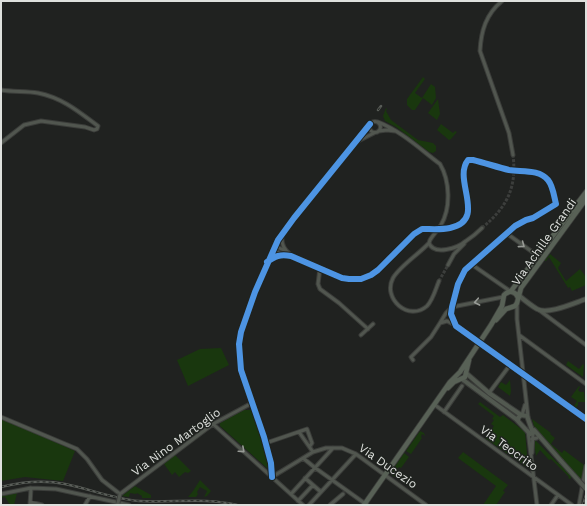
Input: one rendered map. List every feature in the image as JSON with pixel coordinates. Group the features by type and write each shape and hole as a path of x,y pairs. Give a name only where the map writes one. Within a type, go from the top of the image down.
{"main road":[{"name":"Via Achille Grandi","path":"510,292 586,192"},
{"name":"Via Achille Grandi","path":"518,299 521,288 586,199"},
{"path":"366,505 453,377 459,372 480,342 504,303 503,297 506,293 510,292 518,299 538,309 549,310 586,299"},
{"path":"491,325 518,299"},
{"path":"504,303 510,307"},
{"path":"440,397 454,382 465,377 470,356"},
{"path":"459,372 462,371 466,373 489,392 522,415 526,415 532,428 543,442 586,488"},
{"path":"459,372 458,376 518,421 531,435 543,442"},
{"path":"518,421 519,417 522,415"},
{"path":"531,435 532,428"}],"street":[{"path":"502,1 497,5 484,24 480,51 509,133 513,155"},
{"path":"1,90 39,93 50,97 78,110 98,126 97,129 94,130 85,127 41,121 24,125 1,143"},
{"path":"272,477 271,463 266,443 241,370 239,344 241,332 267,262 282,233 353,144 373,122 378,122 391,127 399,132 440,164 444,170 448,197 448,207 441,225 422,251 394,277 391,288 392,296 398,306 404,310 414,312 421,310 430,302 439,281"},
{"path":"377,132 381,126 378,122"},
{"path":"370,124 370,130 377,132"},
{"path":"353,144 366,136 377,132 387,130 399,132"},
{"path":"274,248 277,247 284,253 349,280 366,277 378,270 414,234 422,229 447,229 460,224 467,218 468,208 464,176 468,160 510,170 542,175 548,180 553,190 556,204 533,218 515,226 465,270 458,284 452,307 451,314 456,326"},
{"path":"448,265 454,254 465,242 482,228"},
{"path":"282,233 281,242 284,253"},
{"path":"506,233 538,256"},
{"path":"429,243 432,248 441,250 451,248 465,242"},
{"path":"267,262 284,253"},
{"path":"471,264 510,292"},
{"path":"320,268 318,284 320,289 339,303 368,329"},
{"path":"413,360 411,357 431,337 446,313 452,307 503,297"},
{"path":"518,299 517,319 528,417"},
{"path":"510,307 514,311 517,319"},
{"path":"538,309 586,345"},
{"path":"440,323 447,320 480,342 586,420"},
{"path":"361,335 373,324"},
{"path":"519,335 586,384"},
{"path":"489,392 510,365"},
{"path":"444,412 462,386"},
{"path":"522,415 526,401"},
{"name":"Via Nino Martoglio","path":"120,494 213,424 252,403"},
{"name":"Via Teocrito","path":"435,405 572,505"},
{"path":"1,417 77,449 87,459 102,480 120,494 118,503"},
{"path":"213,424 303,505"},
{"path":"266,443 308,430 312,443 310,446"},
{"path":"272,477 313,452 299,432"},
{"path":"531,435 532,457"},
{"path":"531,435 537,505"},
{"name":"Via Ducezio","path":"313,452 326,448 346,449 356,454 426,505"},
{"path":"291,494 333,448"},
{"path":"309,505 356,454"},
{"path":"304,458 314,468 366,505"},
{"path":"579,505 586,466"},
{"path":"305,478 321,492"},
{"path":"298,500 313,485"},
{"path":"1,494 31,488 56,489 127,505"},
{"path":"31,488 30,503 42,505"},
{"path":"330,505 343,494"},
{"path":"551,505 558,495"},
{"path":"85,505 90,496"}],"green space":[{"path":"423,77 425,79 415,93 422,98 431,84 435,87 436,98 432,105 423,98 415,110 412,110 407,105 407,99"},
{"path":"438,99 440,114 437,120 428,113"},
{"path":"386,108 391,120 418,140 433,143 436,146 436,151 433,153 429,152 396,127 385,121 383,116"},
{"path":"441,124 453,133 455,131 457,132 451,139 449,140 437,130"},
{"path":"550,254 561,263 558,268 566,281 580,269 586,277 586,285 572,291 570,287 568,288 549,257 546,261 544,261"},
{"path":"221,348 229,365 188,386 177,360 200,349"},
{"path":"568,361 579,369 583,364 584,365 583,377 566,365"},
{"path":"510,380 510,396 498,387 501,382 506,385"},
{"path":"579,386 580,387 578,390 580,392 584,392 585,402 578,402 576,408 574,406 577,401 571,397"},
{"path":"480,402 500,417 503,415 525,432 528,465 525,466 485,438 494,426 491,424 494,420 492,419 494,416 478,404"},
{"path":"244,410 251,410 259,432 269,470 220,426 220,423"},
{"path":"1,418 15,424 15,426 17,425 75,451 63,481 25,477 1,481"},
{"path":"532,419 551,433 550,434 555,438 551,444 562,453 564,450 584,465 581,486 572,476 570,479 568,478 569,477 540,450 536,456 535,440 558,463 562,459 534,426"},
{"path":"420,431 424,433 425,436 422,434 422,438 411,454 406,451"},
{"path":"463,452 508,485 503,491 505,492 496,505 483,505 496,486 458,458"},
{"path":"404,453 409,457 401,468 399,467 395,472 397,474 395,477 390,474"},
{"path":"175,455 191,471 188,473 185,472 179,477 175,472 172,475 164,464"},
{"path":"200,480 211,491 204,497 207,491 200,487 196,497 188,497 193,491"},
{"path":"135,486 151,495 151,498 142,498 142,496 137,493 130,493 129,497 122,496"},
{"path":"17,493 14,505 10,505 5,497 1,498 2,496"}],"tunnel":[{"path":"482,228 491,220 504,204 512,187 514,167 513,155"},
{"path":"439,281 448,265"}],"railway":[{"path":"378,110 381,106"},
{"path":"1,487 25,483 49,482 84,488 130,500 213,501 237,505"},
{"path":"583,505 586,495"}],"cycle path":[{"path":"272,477 271,463 264,437 241,370 239,344 241,332 255,292 278,240 370,124"},
{"path":"267,262 278,256 291,256 342,278 361,279 378,270 414,234 422,229 447,229 461,224 467,217 468,208 464,178 464,168 468,160 509,170 540,174 550,182 556,204 533,218 515,226 465,270 458,284 451,314 456,326 586,419"}]}
